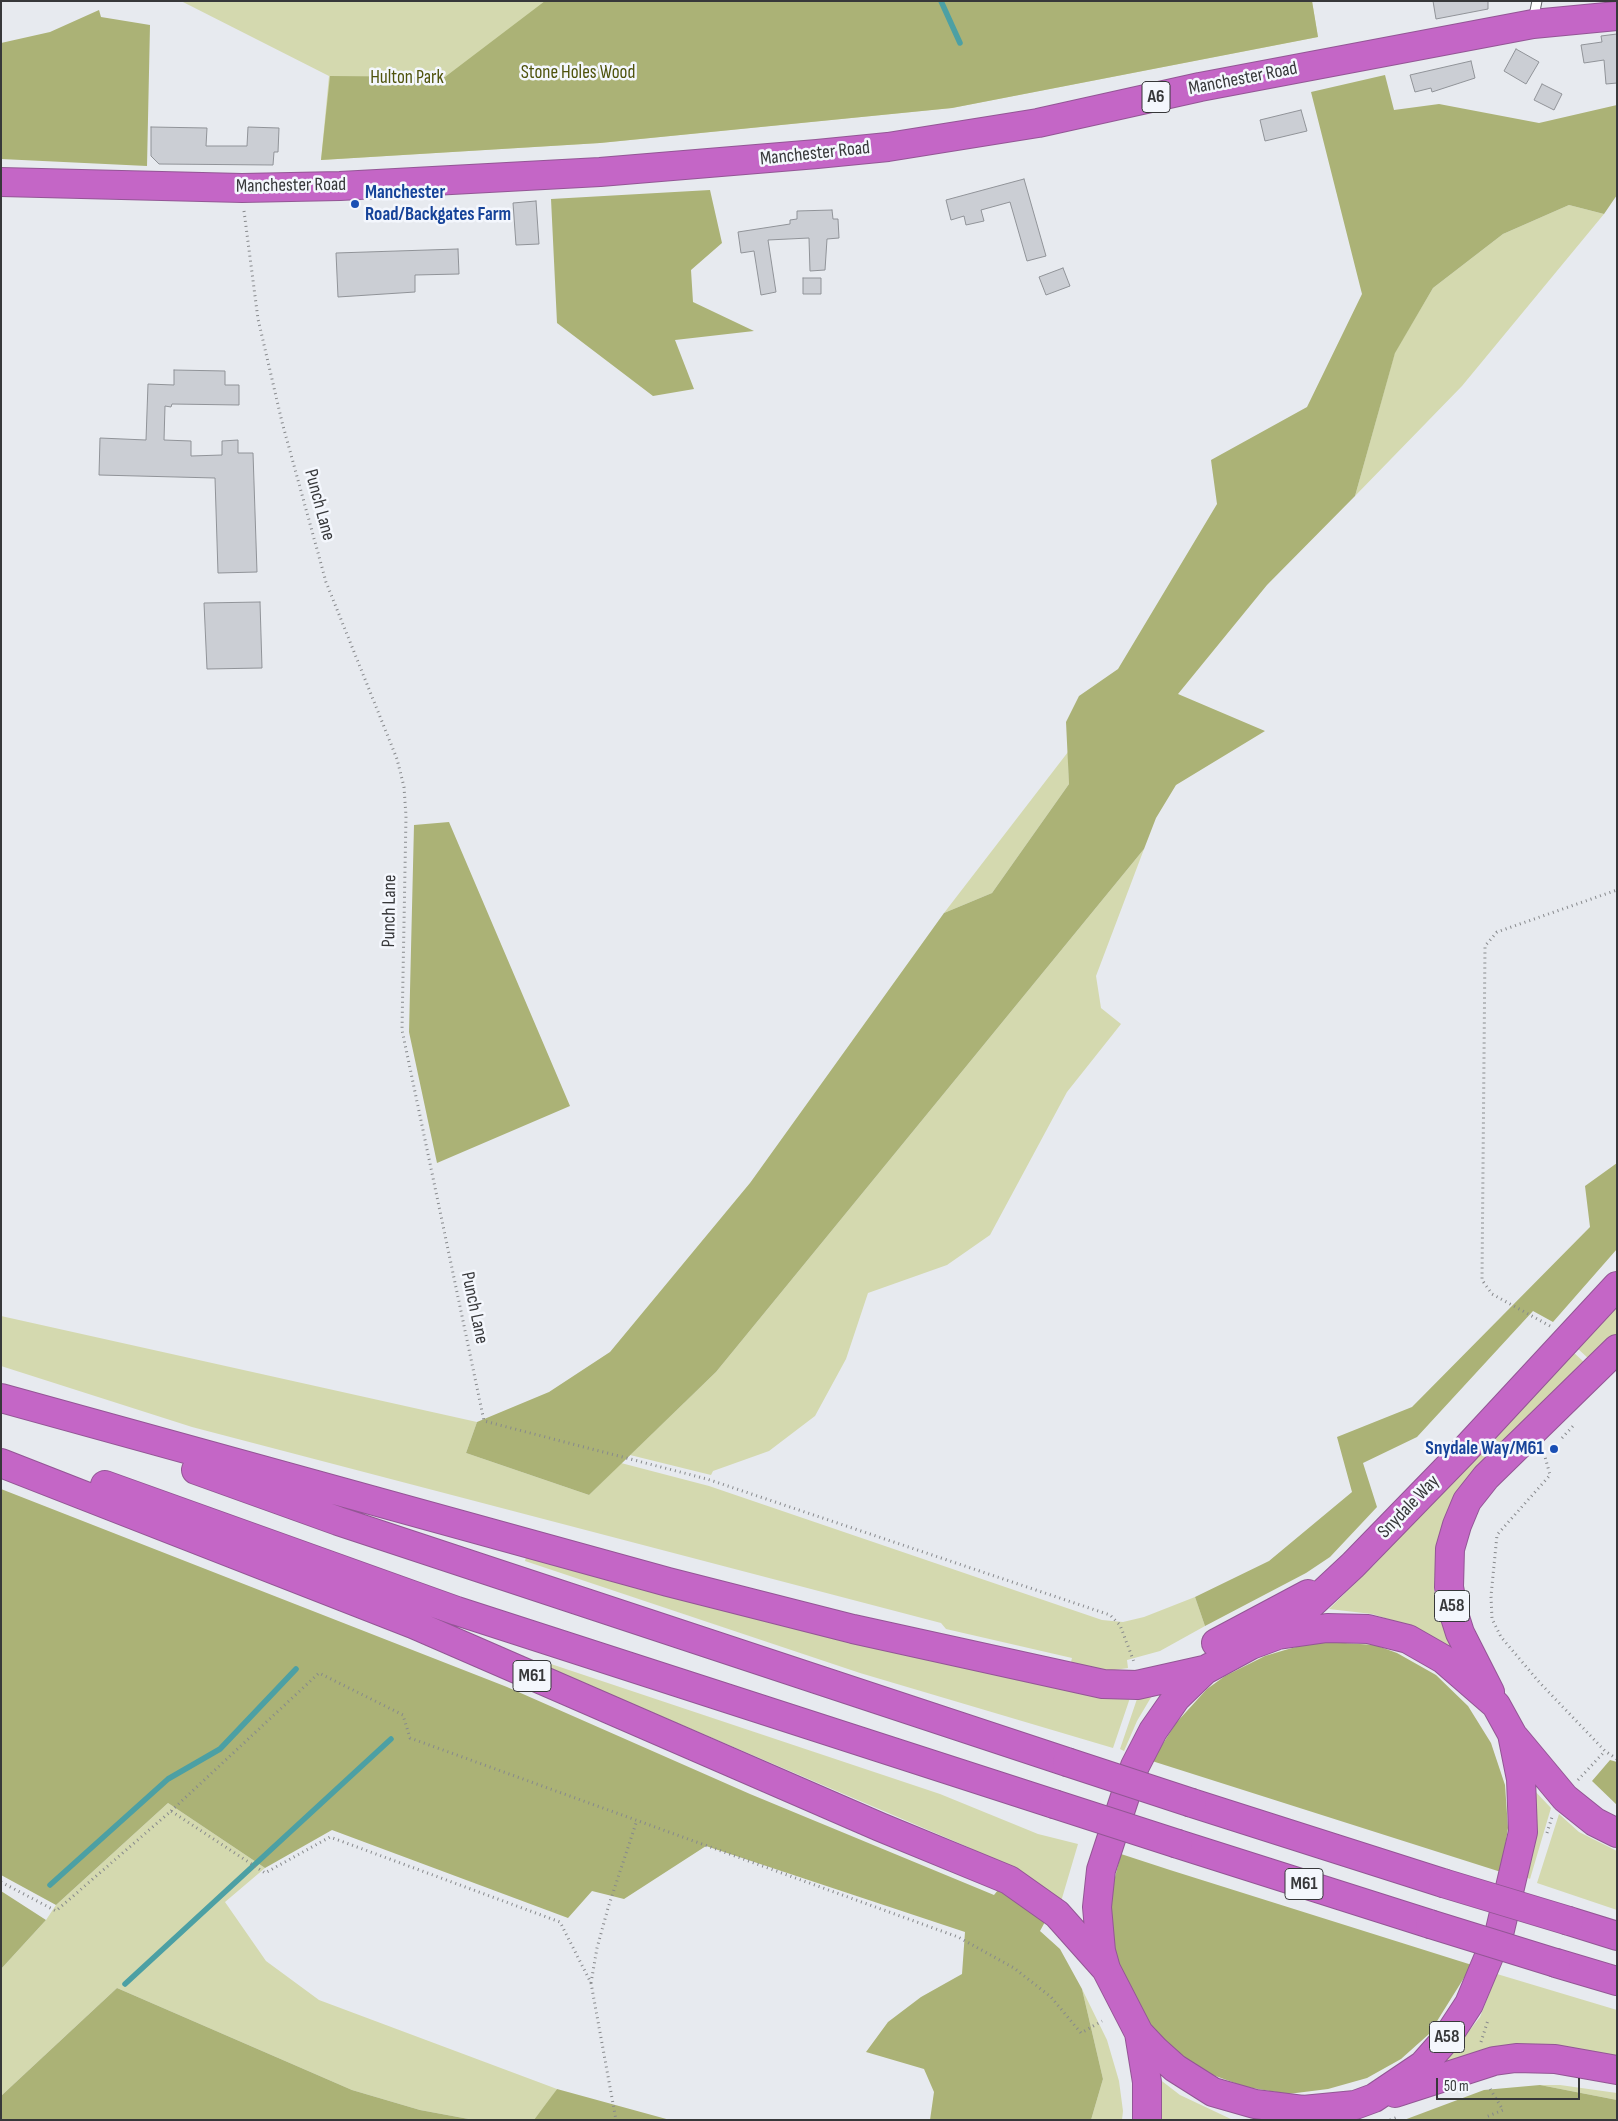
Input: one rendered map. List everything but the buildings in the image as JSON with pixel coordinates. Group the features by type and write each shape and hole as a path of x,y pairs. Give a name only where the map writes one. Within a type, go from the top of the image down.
{"highway":[{"name":"Manchester Road","path":"1,182 242,188 340,186 600,172 748,161 888,147 1038,123 1535,13 1617,16"},
{"name":"Snydale Way","path":"1278,1635 1353,1565 1463,1452 1617,1286"},
{"name":"Snydale Way","path":"1496,1704 1460,1633 1448,1587 1450,1549 1467,1501 1486,1477 1617,1349"},
{"name":"M61","path":"1,1400 668,1582 853,1629 1078,1677"},
{"name":"M61","path":"1,1400 338,1521 1192,1803 1617,1936"},
{"name":"M61","path":"1,1448 456,1612 1178,1844 1617,1981"},
{"name":"M61","path":"1,1463 413,1624 880,1827 1009,1880 1052,1910 1106,1969"},
{"path":"1078,1677 1136,1674 1174,1664 1310,1592 1353,1565"},
{"name":"A58","path":"1147,2120 1147,2082 1139,2033 1106,1969 1101,1951 1097,1907 1101,1870 1132,1775 1153,1731 1176,1698 1205,1670 1251,1645 1278,1635 1327,1628 1368,1629 1408,1639 1444,1659 1496,1704 1512,1734 1521,1779 1523,1832 1500,1930 1469,2004 1446,2039 1423,2065 1364,2102 1323,2120"},
{"path":"1078,1677 1103,1684 1137,1686 1205,1670"},
{"path":"1512,1734 1571,1794 1595,1822 1617,1833"},
{"name":"A58","path":"1139,2033 1175,2068 1213,2092 1234,2100 1303,2110 1364,2102"},
{"path":"1364,2102 1505,2059 1555,2058 1617,2070"}],"path":[{"name":"Punch Lane","path":"242,188 258,319 284,431 326,582 397,759 404,787 406,816 402,1030 484,1421 707,1479 1110,1615 1120,1625 1134,1662"},
{"path":"1554,1328 1492,1294 1482,1280 1485,946 1497,932 1617,890"},
{"path":"1559,1440 1574,1425"},
{"path":"1537,1459 1551,1447"},
{"path":"1544,1453 1550,1475 1497,1535 1491,1596 1492,1619 1501,1637 1605,1751 1617,1759"},
{"path":"1,1882 56,1911 171,1811 319,1672 403,1715 410,1738 958,1937 1021,1974 1051,1997 1081,2033 1102,2021"},
{"path":"1571,1794 1605,1751"},
{"path":"171,1811 265,1873 330,1837 560,1922 592,1983 616,2120"},
{"path":"592,1983 597,1948 608,1908 637,1820"},
{"path":"1486,2120 1486,2117 1503,2110 1488,2084"}],"green space":[{"name":"Stone Holes Wood","path":"181,1 1312,1 1318,37 952,108 600,143 321,160 329,76"},
{"name":"Stone Holes Wood","path":"545,1 1312,1 1318,37 952,108 600,143 321,160 330,76 445,77"},
{"path":"99,10 101,17 150,25 147,166 1,159 1,43 50,32"},
{"path":"1385,75 1394,110 1439,104 1539,123 1617,105 1617,195 1604,214 1569,205 1503,234 1433,288 1395,353 1355,496 1267,585 1178,694 1265,731 1176,785 1156,818 1144,849 716,1372 589,1495 466,1453 477,1422 549,1392 610,1352 750,1183 944,913 992,893 1069,784 1066,722 1079,696 1118,669 1217,504 1211,460 1307,407 1362,294 1311,92"},
{"path":"710,190 722,243 691,270 693,302 754,331 675,340 694,389 653,396 557,323 551,199"},
{"path":"1569,205 1604,214 1462,386 1355,496 1395,352 1433,288 1503,234"},
{"path":"1068,752 1069,784 992,893 944,913"},
{"path":"449,822 570,1106 437,1163 409,1032 414,825"},
{"path":"1144,849 1096,976 1101,1008 1121,1024 1067,1092 990,1235 947,1265 868,1293 846,1359 815,1416 769,1451 713,1471 711,1475 630,1455 716,1372"},
{"path":"1617,1163 1617,1249 1553,1322 1533,1311 1417,1437 1363,1463 1377,1507 1330,1557 1306,1573 1205,1626 1195,1597 1269,1561 1352,1492 1337,1437 1412,1407 1590,1227 1585,1186"},
{"path":"1617,1302 1617,1334 1590,1360 1576,1347"},
{"path":"1,1316 477,1422 466,1453 589,1495 621,1463 709,1486 1102,1620 1123,1622 1144,1617 1195,1597 1205,1626 1160,1651 1127,1660 1128,1668 1108,1671 1070,1666 1072,1658 946,1629 941,1623 192,1427 1,1366"},
{"path":"1572,1351 1586,1364 1440,1538 1436,1559 1434,1590 1438,1611 1450,1647 1391,1620 1372,1614 1329,1609 1375,1564"},
{"path":"1,1489 507,1687 750,1794 994,1895 998,1890 1025,1904 1046,1920 1040,1931 1060,1949 1082,1989 1103,2079 1091,2120 930,2120 934,2092 924,2069 866,2052 888,2022 921,1997 962,1974 965,1932 706,1846 624,1899 592,1891 568,1918 332,1830 265,1868 168,1803 56,1905 1,1875"},
{"path":"526,1557 1058,1689 1103,1696 1131,1695 1113,1748 860,1673 525,1561"},
{"path":"1330,1642 1375,1645 1397,1653 1436,1675 1468,1706 1491,1743 1505,1785 1508,1828 1501,1872 1152,1761 1176,1723 1207,1689 1225,1676 1265,1656 1307,1644"},
{"path":"539,1660 940,1794 1038,1834 1078,1844 1060,1905 1022,1875 968,1847 539,1664"},
{"path":"1153,1694 1137,1721 1124,1751 1120,1749 1138,1696"},
{"path":"1610,1760 1617,1762 1617,1805 1592,1781"},
{"path":"1533,1789 1551,1808 1530,1879 1526,1877"},
{"path":"168,1803 265,1868 225,1902 266,1961 319,2000 557,2089 537,2119 474,2120 420,2110 352,2090 117,1988 1,2096 1,1969 46,1920 56,1905"},
{"path":"1559,1814 1579,1832 1617,1851 1617,1910 1537,1883"},
{"path":"1121,1854 1472,1965 1429,2034 1401,2059 1367,2078 1328,2089 1288,2094 1246,2087 1210,2074 1179,2054 1154,2030 1135,2001 1119,1967 1111,1932 1109,1900"},
{"path":"1,1891 46,1920 1,1969"},
{"path":"1497,1974 1617,2010 1617,2057 1550,2045 1504,2046 1445,2062 1480,2017"},
{"path":"117,1988 352,2090 420,2110 474,2120 1,2120 1,2096"},
{"path":"1082,1989 1107,2040 1119,2081 1123,2111 1122,2120 1091,2120 1103,2079"},
{"path":"1154,2075 1180,2095 1233,2120 1155,2120"},
{"path":"1540,2085 1560,2085 1617,2093 1617,2100"},
{"path":"1540,2085 1617,2100 1617,2120 1404,2120 1484,2090"},
{"path":"557,2089 670,2120 534,2120"}],"waterway":[{"path":"941,1 960,43"},
{"path":"50,1885 168,1779 220,1749 296,1669"},
{"path":"125,1984 391,1739"}],"place":[{"name":"Manchester Road/Backgates Farm","path":"355,204"},
{"name":"Snydale Way/M61","path":"1554,1449"}],"park label":[{"name":"Hulton Park","path":"407,78"}]}
